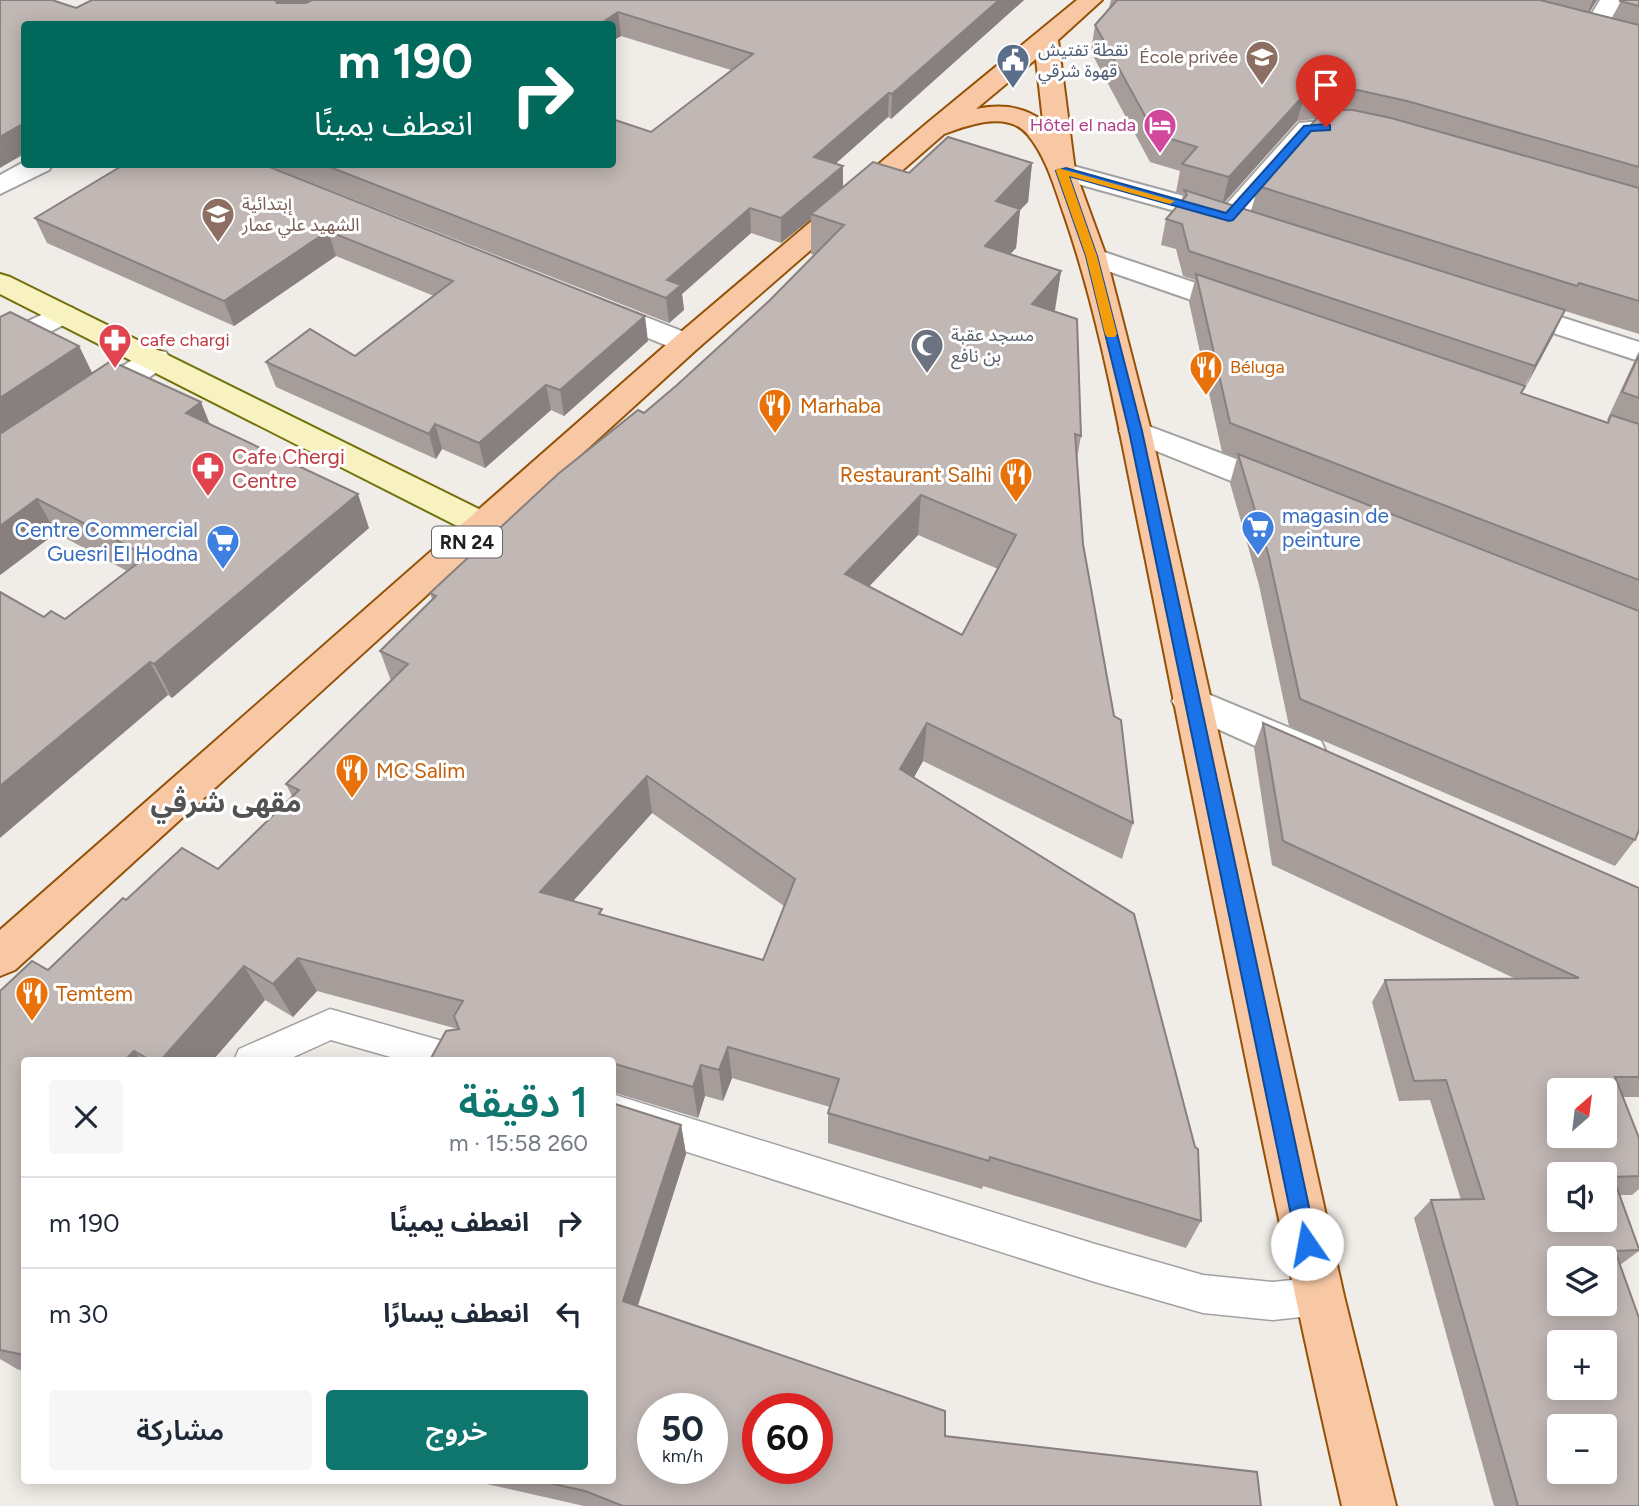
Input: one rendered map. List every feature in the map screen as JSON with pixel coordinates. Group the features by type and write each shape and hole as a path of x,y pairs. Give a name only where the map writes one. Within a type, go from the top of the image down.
{"main road":[{"name":"RN 24","path":"0,957 485,526 686,343 935,128 1009,71 1091,0"},
{"path":"1566,26 1615,39"},
{"path":"1046,39 1062,171 1092,256 1135,431 1318,1296 1370,1506"},
{"path":"1009,71 1034,127 1062,171"},
{"path":"935,128 980,114 1004,114 1026,120 1034,127"},
{"path":"0,283 485,526"}],"street":[{"path":"1591,33 1611,0"},
{"path":"1062,171 1242,222 1308,128 1345,127 1388,136"},
{"path":"0,186 33,168"},
{"path":"1092,256 1274,319"},
{"path":"570,296 686,343"},
{"path":"1480,300 1639,352"},
{"path":"0,346 63,314"},
{"path":"68,417 155,359"},
{"path":"1135,431 1316,502"},
{"path":"1191,701 1344,768"}],"lane":[{"path":"258,1057 330,1024 443,1057"},
{"path":"616,1112 1095,1263 1203,1294 1273,1301 1318,1296"}],"building":[{"path":"0,0 52,0 76,8 92,0 275,0 277,3 306,3 312,0 999,0 892,94 889,93 814,157 843,166 781,218 750,208 667,280 681,285 666,298 332,168 616,168 616,120 651,132 753,54 618,12 604,21 21,21 21,125 0,137"},
{"path":"1117,0 1540,0 1639,25 1639,167 1407,101 1353,89 1305,94 1229,177 1182,164 1197,147 1155,134 1095,25"},
{"path":"1639,0 1639,6 1620,1"},
{"path":"1324,110 1353,110 1391,118 1639,188 1639,301 1579,283 1577,286 1258,186"},
{"path":"948,137 1032,163 996,201 1020,209 985,246 1061,271 1032,304 1077,319 1081,436 1075,434 1083,544 1114,716 1121,720 1133,823 927,723 900,769 1134,914 1195,1147 1198,1149 1201,1221 990,1157 989,1161 828,1113 839,1079 728,1047 719,1070 701,1065 693,1087 616,1064 616,1057 432,1057 446,1031 459,1029 454,1016 463,1001 298,958 273,984 244,966 164,1057 145,1057 134,1051 128,1057 21,1057 21,1354 0,1350 0,991 32,961 48,970 123,898 126,900 182,848 218,869 299,790 286,784 408,664 380,651 436,596 430,593 558,474 638,410 644,413 769,301 844,225 811,214 873,162 909,173","holes":["921,495 1016,535 962,635 845,574","647,776 795,879 763,960 599,914 602,909 540,892"]},
{"path":"118,168 272,168 645,316 560,390 546,385 479,443 435,424 429,434 266,362 310,329 355,356 453,281 328,231 224,301 35,218"},
{"path":"1184,190 1565,310 1535,366 1189,251 1182,224 1166,219 1187,195"},
{"path":"1196,274 1525,386 1521,393 1608,423 1611,415 1639,424 1639,580 1230,423"},
{"path":"10,312 79,346 0,398 0,317"},
{"path":"1639,355 1639,398 1622,392"},
{"path":"111,361 201,402 186,413 358,494 154,664 150,662 0,786 0,592 44,617 51,611 65,619 147,556 37,499 0,526 0,434"},
{"path":"1238,454 1639,611 1639,830 1635,840 1300,699 1269,557"},
{"path":"1263,723 1639,888 1639,1077 1547,1078 1547,1148 1617,1148 1617,1082 1639,1138 1639,1176 1617,1177 1617,1162 1547,1162 1547,1232 1617,1232 1617,1188 1639,1250 1617,1251 1617,1246 1547,1246 1547,1316 1617,1316 1617,1257 1639,1318 1639,1506 1518,1506 1431,1200 1484,1199 1446,1080 1414,1081 1385,980 1579,978 1283,841"},
{"path":"616,1104 681,1125 623,1301 945,1411 945,1436 1257,1472 1261,1506 623,1506 585,1491 554,1484 616,1484"}],"slow traffic":[{"path":"1111,334 1092,256 1062,171 1170,201"}],"place":[{"name":"École privée","path":"1262,87"},
{"name":"نقطة تفتيش قهوة شرقي","path":"1013,90"},
{"name":"Hôtel el nada","path":"1160,155"},
{"name":"إبتدائية الشهيد علي عمار","path":"218,244"},
{"name":"cafe chargi","path":"115,370"},
{"name":"مسجد عقبة بن نافع","path":"927,375"},
{"name":"Béluga","path":"1206,397"},
{"name":"Marhaba","path":"775,435"},
{"name":"Cafe Chergi Centre","path":"208,498"},
{"name":"Restaurant Salhi","path":"1016,504"},
{"name":"magasin de peinture","path":"1258,557"},
{"name":"Centre Commercial Guesri El Hodna","path":"223,571"},
{"name":"MC Salim","path":"352,800"},
{"name":"Temtem","path":"32,1023"}],"district":[{"name":"مقهى شرڨي","path":"226,802"}],"route":[{"path":"1307,1244 1135,431 1092,256 1062,171 1229,218 1308,128 1326,127"}]}
